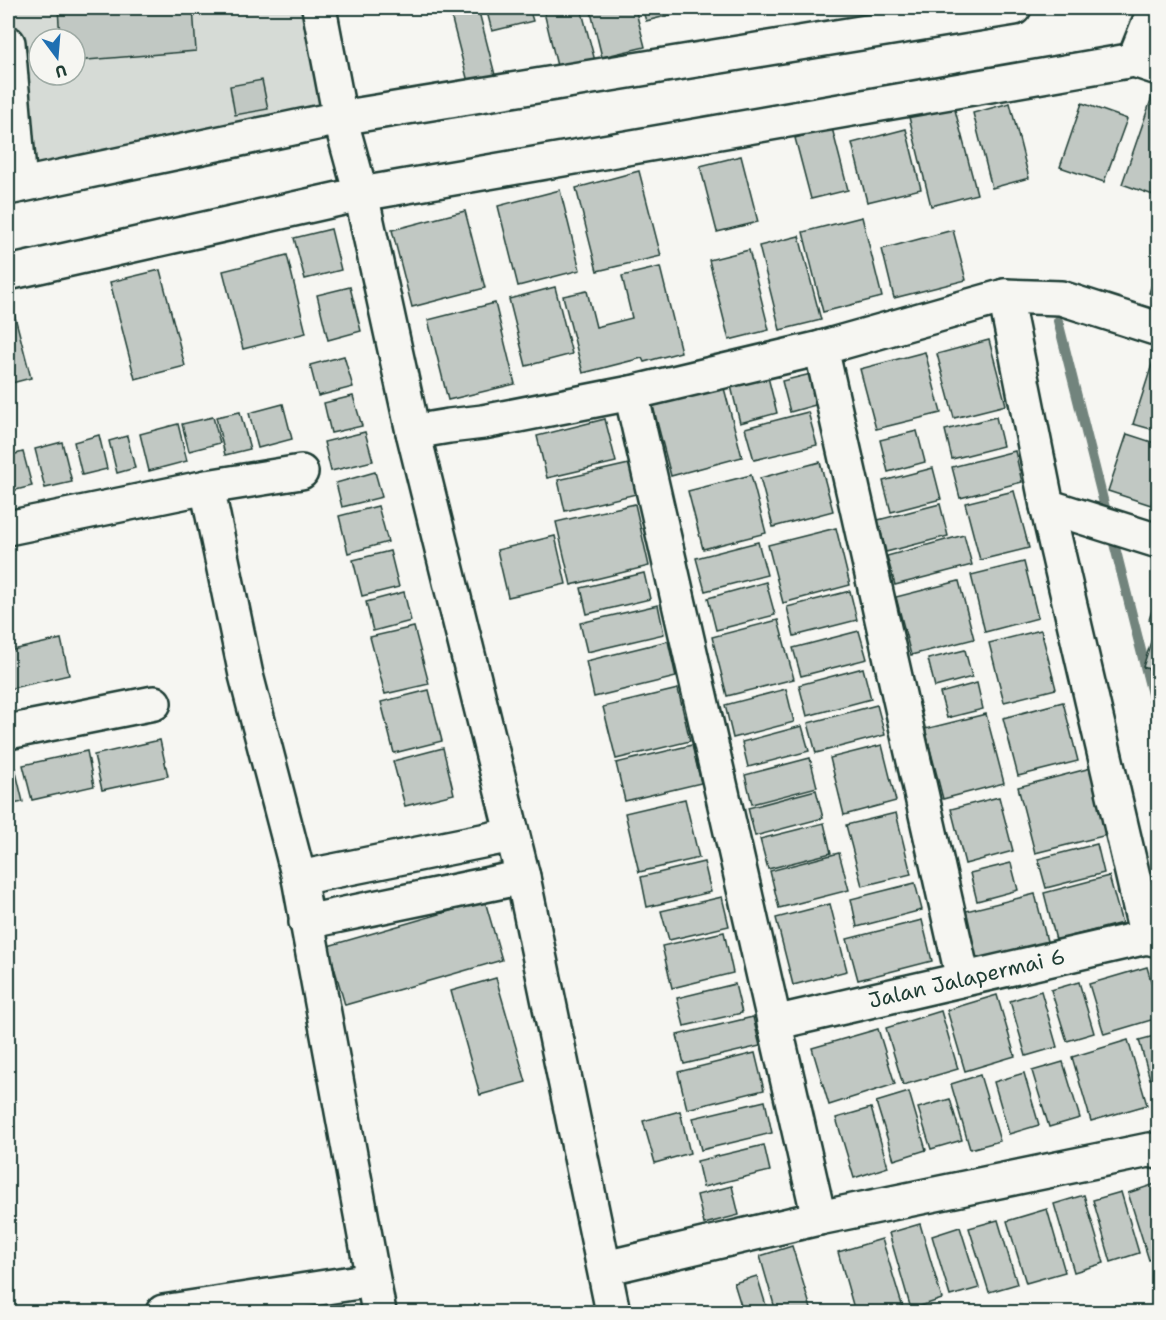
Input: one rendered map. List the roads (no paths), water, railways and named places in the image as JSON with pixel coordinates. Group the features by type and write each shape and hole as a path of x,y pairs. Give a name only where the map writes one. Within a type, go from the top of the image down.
{"street":[{"path":"319,8 340,118 361,194 412,432 523,877 613,1312"},
{"path":"8,43 14,186 340,118 1014,8"},
{"path":"8,273 361,194 1146,64 1155,8"},
{"path":"412,432 483,422 631,393 821,348 1005,296 1061,298 1158,329"},
{"path":"1005,296 1047,506 1153,938"},
{"path":"821,348 963,979"},
{"path":"631,393 819,1218"},
{"path":"8,528 207,486 301,472"},
{"path":"207,486 246,675 299,878 379,1312"},
{"path":"1047,506 1158,541"},
{"path":"8,732 154,703"},
{"path":"299,878 512,835"},
{"path":"306,922 523,877"},
{"name":"Jalan Jalapermai 6","path":"774,1023 1153,938"},
{"path":"605,1268 819,1218 1149,1150 1158,1152"},
{"path":"163,1312 372,1280"}],"waterway":[{"path":"1058,321 1158,718"}]}
